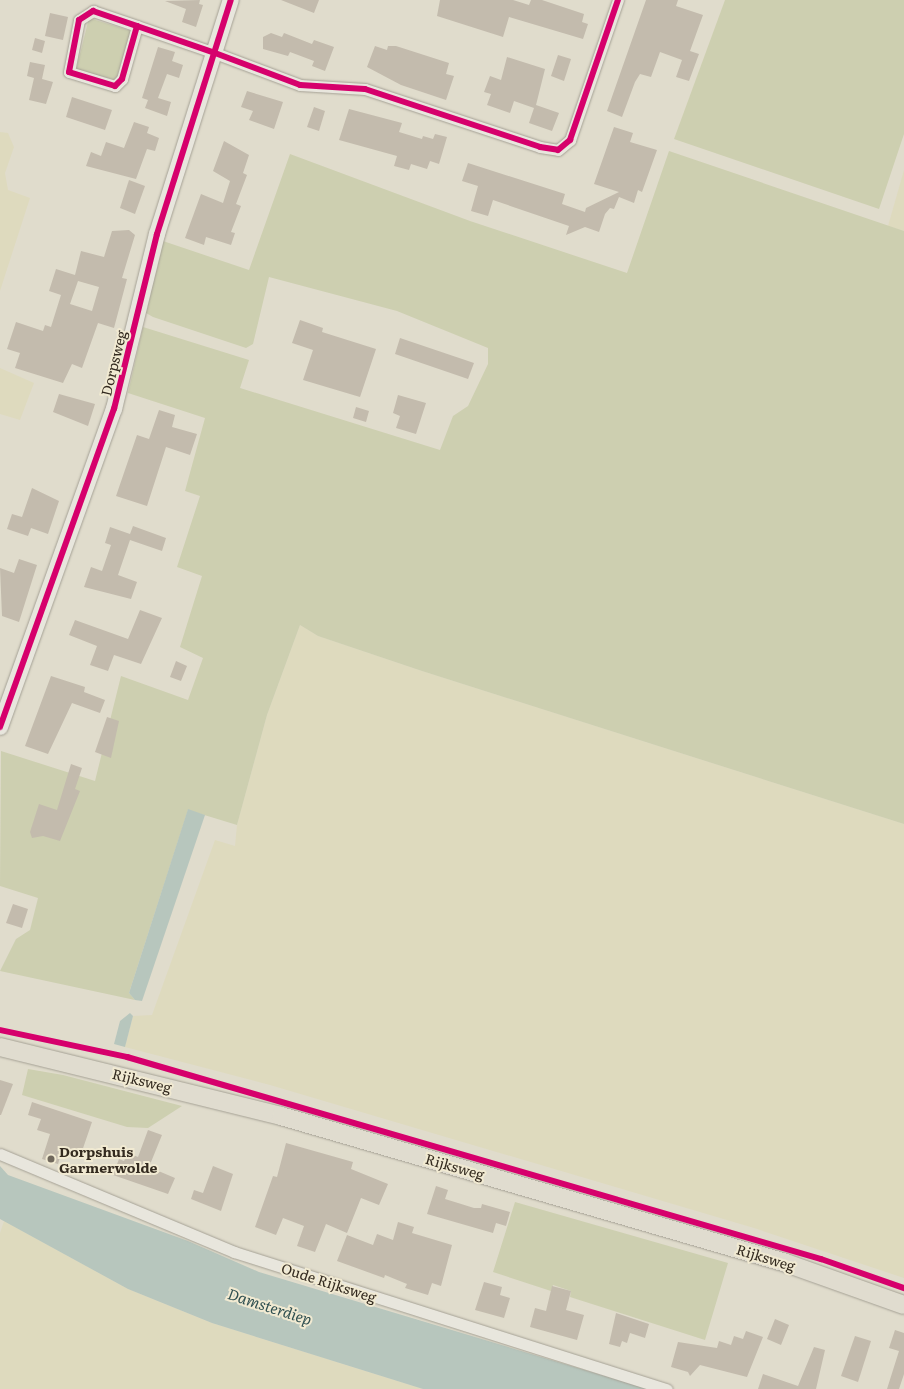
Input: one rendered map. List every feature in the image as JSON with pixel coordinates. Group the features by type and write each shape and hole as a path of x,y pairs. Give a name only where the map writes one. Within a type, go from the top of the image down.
{"main road":[{"name":"Rijksweg","path":"0,1047 296,1120 786,1263 904,1305"}],"street":[{"name":"Dorpsweg","path":"0,727 114,409 157,234 231,0"},
{"path":"137,26 122,79 115,86 69,72 79,20 93,11 137,26 214,53 300,85 365,89 550,150 563,147 571,135 618,0"},
{"name":"Oude Rijksweg","path":"0,1154 234,1252 667,1389"}],"shaded area":[{"path":"0,132 8,133 14,147 5,173 8,190 30,198 0,291"},
{"path":"904,170 904,231 888,226"},
{"path":"0,368 34,383 20,420 0,414"},
{"path":"300,625 318,636 422,671 904,824 904,1278 754,1228 270,1085 125,1047 133,1016 152,1015 215,840 235,846 237,825 267,715"},
{"path":"4,1221 128,1289 212,1323 423,1389 0,1389 0,1233"}],"green space":[{"path":"725,0 904,0 904,134 879,209 674,139"},
{"path":"89,18 131,31 116,80 76,70"},
{"path":"669,151 904,231 904,824 422,671 318,636 300,625 267,715 237,825 188,810 129,993 135,1000 0,971 16,939 30,930 38,898 0,886 1,751 95,781 121,676 188,700 203,658 180,647 202,576 177,567 200,496 185,491 205,418 128,393 143,327 249,360 240,388 440,450 453,416 468,406 488,364 488,348 397,311 269,277 253,344 246,348 153,317 146,313 163,241 249,270 290,154 470,221 627,273"},
{"path":"28,1069 63,1075 182,1106 148,1128 127,1127 22,1095"},
{"path":"515,1202 728,1263 705,1340 570,1297 571,1291 553,1285 551,1291 493,1272"}],"water":[{"path":"188,809 205,815 142,1001 135,1000 129,993"},
{"path":"130,1013 133,1016 125,1047 114,1044 120,1021"},
{"name":"Damsterdiep","path":"0,1166 8,1175 188,1241 259,1272 648,1389 423,1389 212,1323 128,1289 0,1219"}],"building":[{"path":"200,0 199,4 203,5 196,27 182,22 186,9 165,1"},
{"path":"281,0 319,0 314,13"},
{"path":"440,0 513,0 529,5 531,0 542,0 584,14 582,22 588,24 583,39 509,17 503,37 437,16"},
{"path":"646,0 678,0 676,6 703,15 690,51 699,54 689,81 676,77 682,60 660,52 651,77 640,74 635,82 622,117 607,111"},
{"path":"50,13 68,17 63,40 45,36"},
{"path":"271,33 282,37 284,33 312,44 314,40 334,47 325,71 312,66 314,61 290,52 288,56 263,49 263,37"},
{"path":"35,38 45,41 42,53 32,50"},
{"path":"375,46 387,50 388,46 396,46 449,63 446,74 454,76 446,100 401,85 367,67"},
{"path":"158,47 175,52 172,61 183,65 179,78 167,74 158,98 171,102 167,116 145,108 148,100 142,98"},
{"path":"558,55 571,59 564,81 551,76"},
{"path":"507,57 545,69 536,105 559,113 552,131 529,123 534,108 514,101 510,113 487,105 491,94 484,92 490,76 501,80"},
{"path":"30,62 45,65 42,79 53,82 46,104 29,100 34,78 27,76"},
{"path":"247,91 283,102 274,129 249,120 253,111 241,107"},
{"path":"72,97 112,110 105,130 66,117"},
{"path":"314,107 325,111 319,131 307,127"},
{"path":"349,109 402,123 399,132 422,139 423,136 433,139 435,134 447,137 439,164 430,161 427,169 411,164 409,170 394,166 397,156 339,140"},
{"path":"134,122 149,127 147,133 159,138 155,151 147,149 136,179 86,166 91,152 101,156 106,142 124,148"},
{"path":"614,127 633,133 630,142 657,150 642,192 638,190 634,203 619,197 614,209 610,208 605,214 599,232 585,227 566,235 569,226 493,200 488,216 471,211 478,186 462,181 468,163 565,194 562,204 585,212 586,208 619,192 594,184"},
{"path":"224,141 249,155 243,173 247,175 236,204 241,206 231,232 235,233 231,245 206,237 204,245 185,238 201,194 223,203 230,181 213,171"},
{"path":"129,180 145,186 135,214 120,208"},
{"path":"129,230 135,235 122,278 127,279 114,328 98,323 82,368 72,364 63,383 15,368 20,353 7,349 16,322 43,331 45,325 51,327 61,295 49,291 56,269 75,275 81,251 104,257 112,231","holes":["78,281 99,287 92,311 70,304"]},
{"path":"300,320 323,328 322,332 376,349 360,397 303,380 313,350 292,343"},
{"path":"400,338 474,363 468,379 395,354"},
{"path":"59,394 95,404 88,426 53,412"},
{"path":"398,395 426,403 416,434 396,428 400,416 393,413"},
{"path":"356,407 369,411 366,422 353,418"},
{"path":"159,410 175,415 172,427 197,434 190,455 166,447 147,506 116,496 137,435 149,439"},
{"path":"32,488 59,501 48,534 31,528 28,536 7,529 12,514 22,517"},
{"path":"133,526 166,538 162,551 130,540 118,575 137,582 131,599 84,587 91,567 102,571 111,545 105,543 110,527 130,534"},
{"path":"19,559 37,565 19,622 2,616 0,568 14,573"},
{"path":"140,610 162,618 141,664 114,655 108,671 90,665 97,646 69,635 75,620 128,639"},
{"path":"176,661 187,666 181,681 170,677"},
{"path":"51,676 85,687 84,692 105,700 100,713 72,703 48,754 25,746"},
{"path":"107,717 119,721 111,758 95,752"},
{"path":"71,764 82,768 75,789 80,791 60,841 43,836 32,838 30,832 39,804 57,810"},
{"path":"13,904 28,909 22,928 6,923"},
{"path":"0,1080 13,1084 1,1115 0,1115"},
{"path":"32,1102 92,1122 80,1157 62,1151 58,1164 42,1159 50,1134 37,1130 41,1119 28,1115"},
{"path":"148,1130 162,1135 149,1167 175,1178 168,1194 113,1175 119,1159 124,1161 128,1153 138,1157"},
{"path":"286,1143 353,1162 351,1169 388,1184 379,1205 361,1198 347,1233 326,1224 315,1252 297,1246 304,1226 283,1218 276,1235 255,1227 273,1176 277,1177"},
{"path":"213,1166 233,1174 221,1211 191,1199 194,1190 203,1193"},
{"path":"436,1186 448,1190 445,1199 474,1208 481,1208 482,1204 510,1212 506,1226 496,1223 493,1233 427,1214"},
{"path":"398,1222 414,1227 412,1233 452,1245 441,1286 432,1283 428,1295 405,1288 407,1284 385,1275 384,1278 337,1261 347,1235 373,1245 377,1234 393,1240"},
{"path":"484,1282 502,1287 500,1295 510,1298 504,1318 475,1310"},
{"path":"552,1286 571,1291 566,1310 584,1315 577,1340 530,1327 535,1308 546,1311"},
{"path":"616,1313 649,1324 645,1338 630,1333 627,1343 622,1341 620,1347 609,1344"},
{"path":"775,1319 789,1325 781,1345 767,1339"},
{"path":"895,1330 904,1333 904,1374 899,1389 887,1389 899,1351 889,1348"},
{"path":"746,1331 763,1337 747,1377 700,1365 690,1376 688,1372 671,1367 678,1342 717,1348 719,1341 731,1345 734,1336 743,1339"},
{"path":"855,1336 871,1341 858,1382 841,1376"},
{"path":"814,1347 825,1350 816,1389 758,1389 763,1374 798,1386"}],"cycle path":[{"path":"0,727 114,409 157,234 231,0"},
{"path":"137,26 122,79 115,86 69,72 79,20 93,11 137,26 215,53 300,85 365,89 540,147 558,150 570,140 618,0"},
{"path":"0,1030 127,1057 821,1259 904,1288"}],"place":[{"name":"Dorpshuis Garmerwolde","path":"51,1159"}]}
